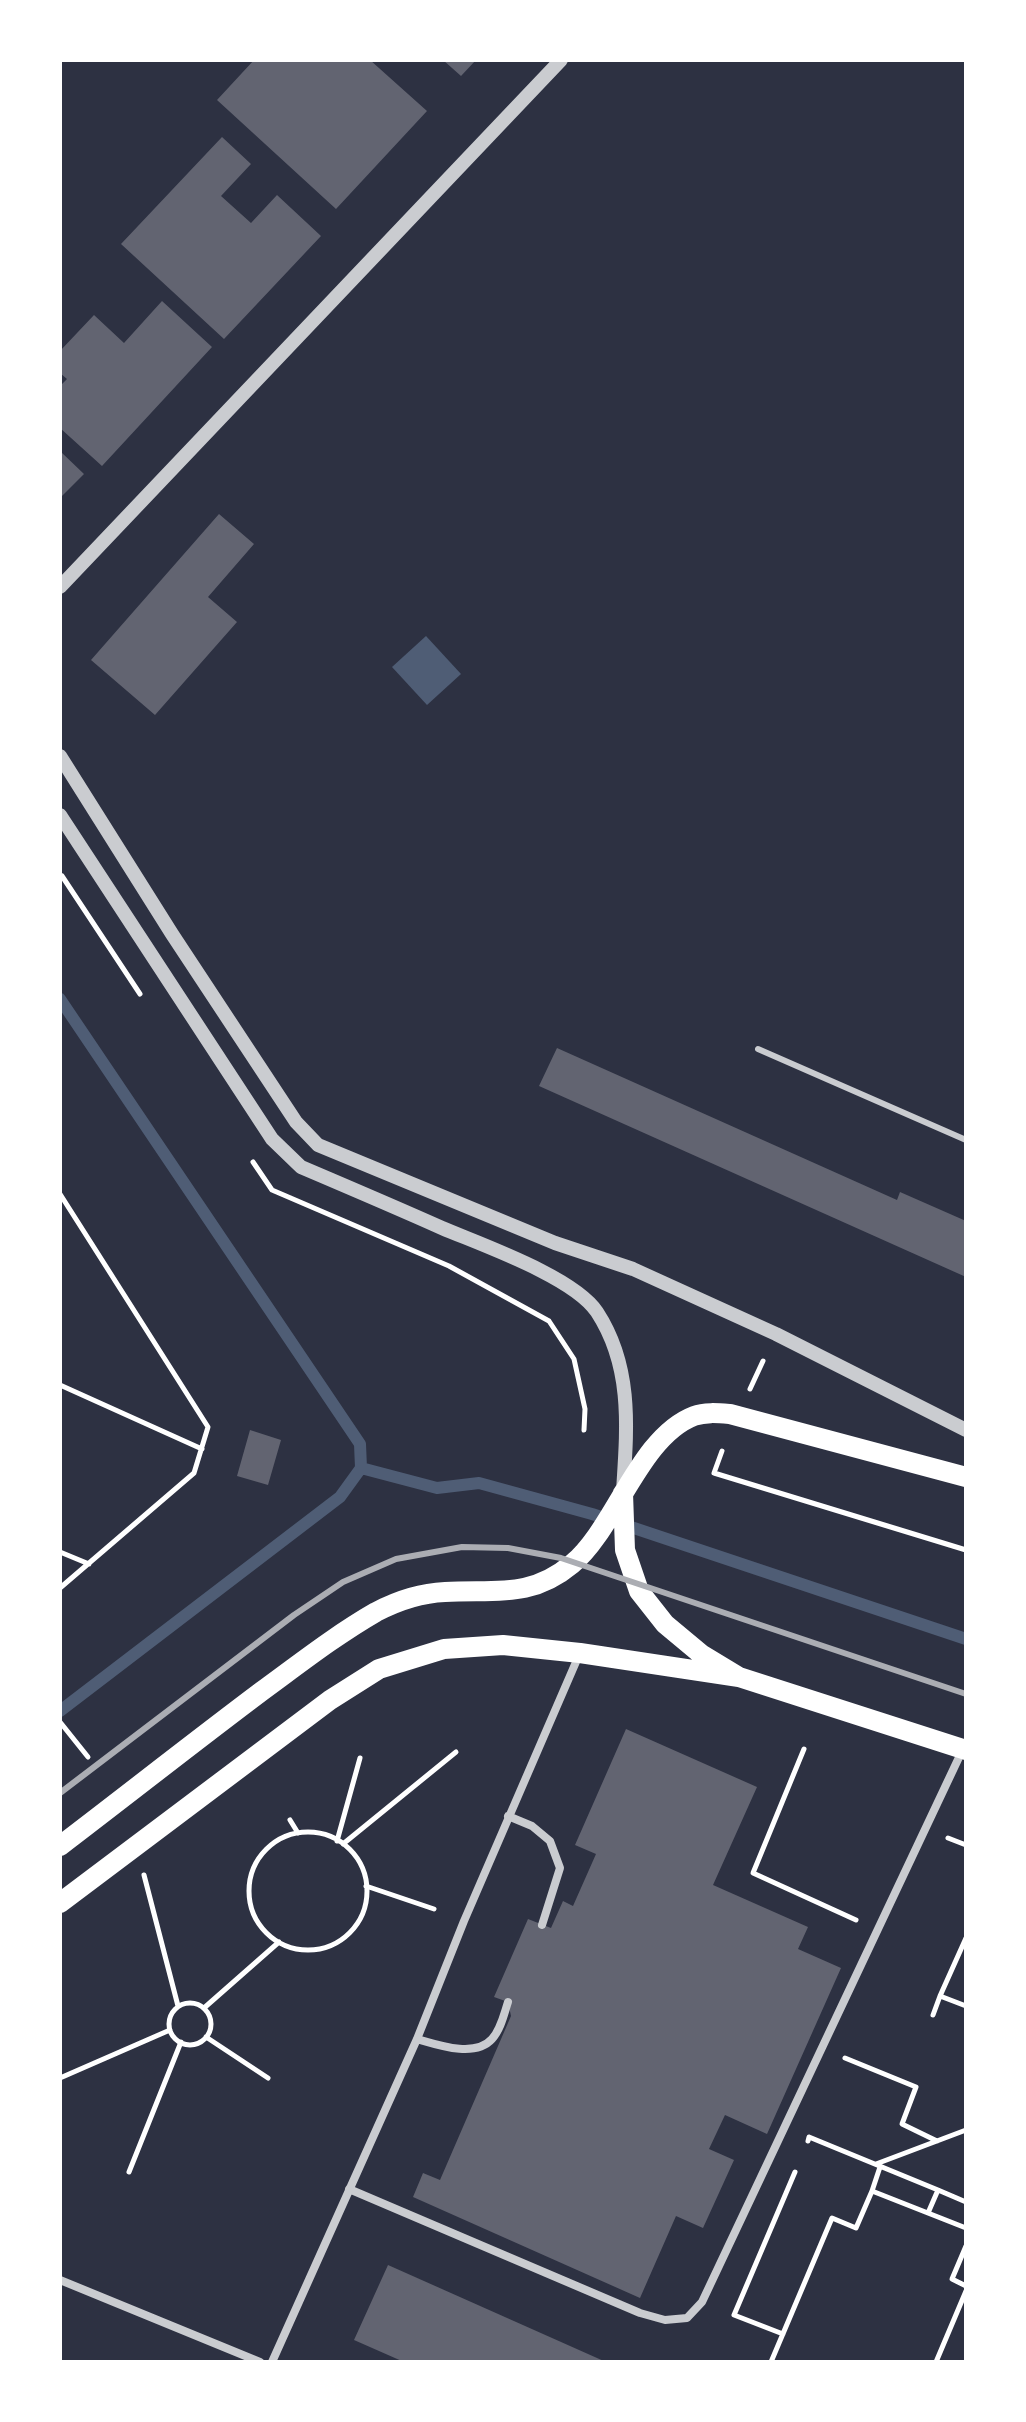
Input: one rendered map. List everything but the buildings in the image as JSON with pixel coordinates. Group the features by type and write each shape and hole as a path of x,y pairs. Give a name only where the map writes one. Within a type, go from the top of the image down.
{"main road":[{"path":"60,1846 236,1710 377,1612 414,1596 443,1592 505,1592 530,1587 574,1563 594,1539 649,1455 673,1428 693,1417 710,1413 730,1414 966,1477"},
{"path":"623,1493 625,1550 639,1591 665,1624 701,1654 739,1677"},
{"path":"60,1903 330,1700 379,1669 444,1649 503,1645 580,1653 739,1677 964,1750"}],"street":[{"path":"60,587 561,60"},
{"path":"60,756 287,1109 318,1145 555,1243 633,1269 776,1334 966,1430"},
{"path":"60,815 272,1139 301,1167 547,1273 595,1309 613,1342 622,1371 627,1414 623,1493"},
{"path":"272,2362 417,2039 508,1816 580,1653"},
{"path":"349,2189 640,2313 665,2320 687,2318 702,2302 964,1750"},
{"path":"508,1816 532,1826 550,1841 560,1868 542,1925"},
{"path":"417,2039 456,2048 482,2044 491,2040 508,2002"},
{"path":"60,2280 260,2362"}],"lane":[{"path":"758,1049 966,1140"}],"path":[{"path":"60,1194 208,1427 194,1473 60,1588"},
{"path":"60,1385 202,1449"},
{"path":"722,1451 714,1473 966,1550"},
{"path":"60,1552 89,1564"},
{"path":"60,1722 88,1757"},
{"path":"804,1749 753,1873 879,1931"},
{"path":"340,1842 456,1752"},
{"path":"340,1842 360,1758"},
{"path":"290,1820 298,1833"},
{"path":"298,1833 318,1834 340,1842 356,1857 364,1873 364,1911 353,1929 338,1942 318,1949 298,1950 279,1942 263,1930 253,1912 248,1892 252,1872 261,1855 274,1842 298,1833"},
{"path":"136,1846 178,2006"},
{"path":"366,1886 434,1909"},
{"path":"933,2015 966,1938"},
{"path":"204,2008 279,1942"},
{"path":"940,1996 966,2006"},
{"path":"192,2003 204,2008 210,2020 206,2036 193,2044 173,2037 170,2017 178,2006 192,2003"},
{"path":"60,2078 170,2030"},
{"path":"206,2036 268,2078"},
{"path":"129,2172 181,2042"},
{"path":"822,2049 916,2087 902,2124 937,2141"},
{"path":"878,2166 966,2130"},
{"path":"804,2151 809,2137 966,2202"},
{"path":"783,2334 734,2315 798,2164"},
{"path":"771,2362 832,2218 856,2228 872,2191 878,2166"},
{"path":"928,2213 938,2190"},
{"path":"872,2191 966,2228"},
{"path":"936,2362 966,2288 952,2279 966,2246"}],"water":[{"path":"426,636 461,674 427,705 392,667"}],"waterway":[{"path":"60,999 360,1444 361,1468"},
{"path":"361,1468 437,1488 479,1483 592,1514 966,1639"},
{"path":"60,1711 340,1497 361,1468"}],"railway":[{"path":"60,1793 294,1615 343,1582 396,1559 462,1547 508,1548 561,1558 966,1694"}]}
